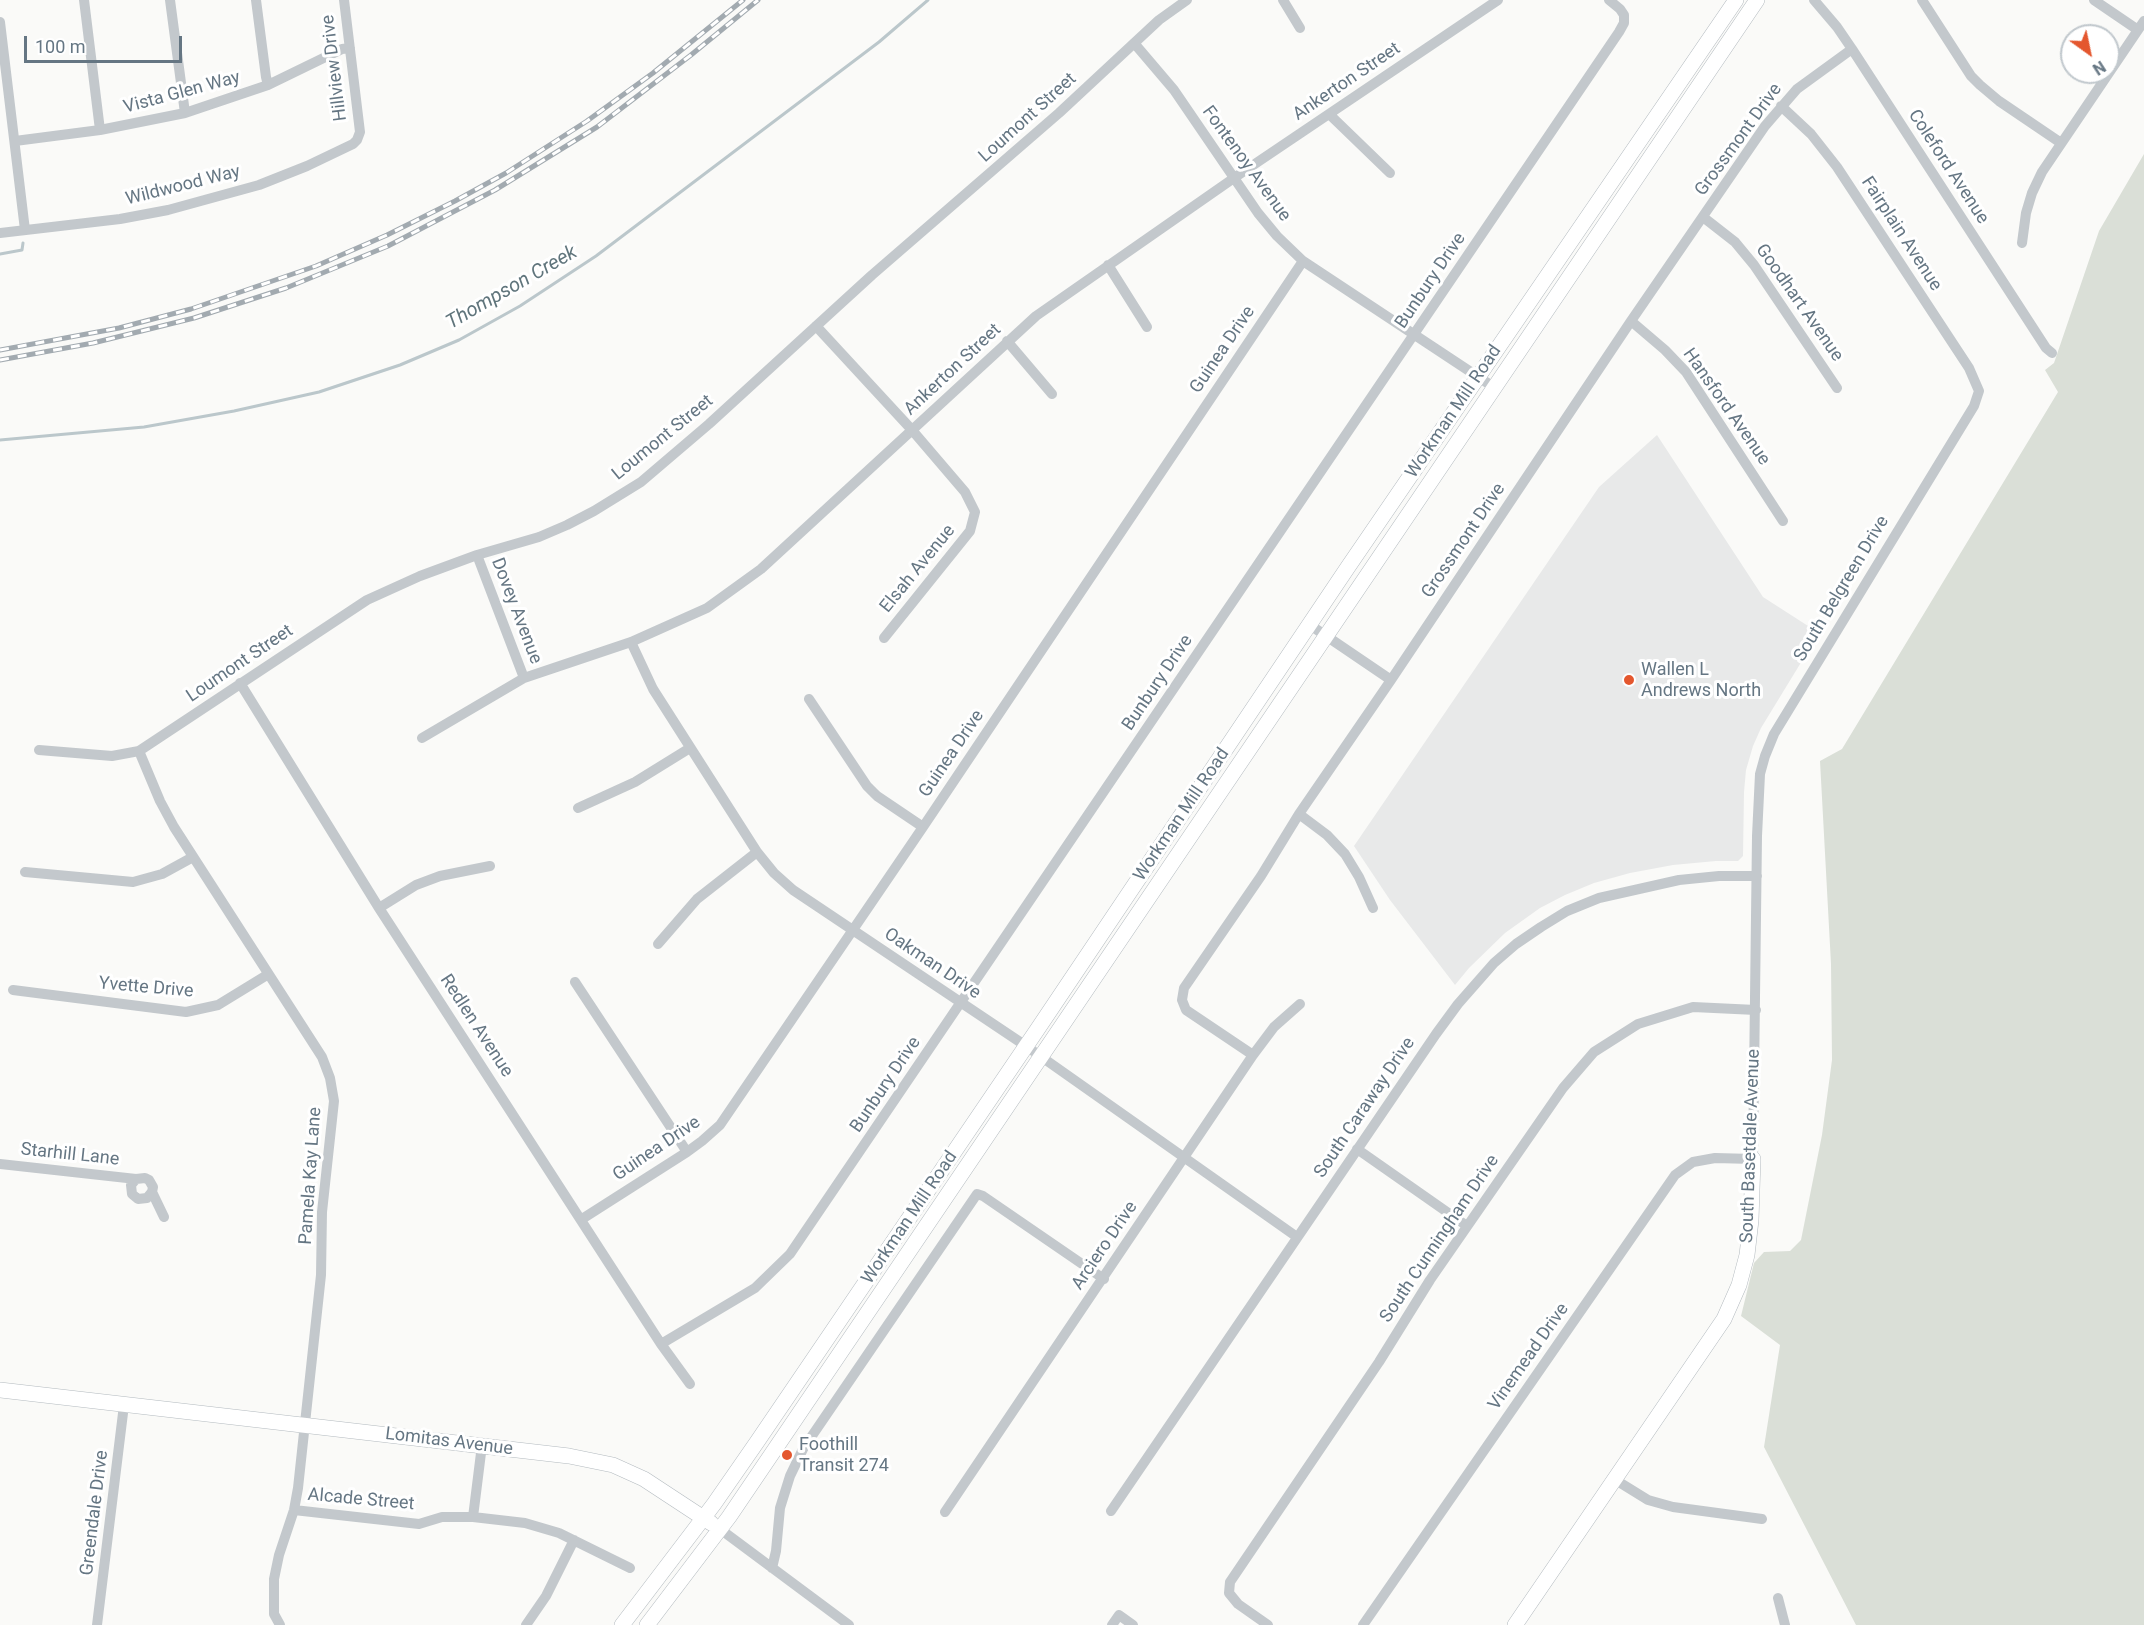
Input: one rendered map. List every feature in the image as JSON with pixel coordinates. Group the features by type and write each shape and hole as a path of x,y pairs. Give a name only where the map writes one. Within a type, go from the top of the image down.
{"main road":[{"name":"Workman Mill Road","path":"622,1625 704,1518 1736,0"},
{"name":"Workman Mill Road","path":"646,1625 720,1529 1757,0"},
{"name":"South Basetdale Avenue","path":"1515,1625 1724,1319 1739,1285 1747,1255 1751,1220 1753,1159"},
{"name":"Lomitas Avenue","path":"0,1390 570,1456 613,1465 644,1479 720,1529"}],"street":[{"path":"84,0 100,130"},
{"path":"170,0 185,113"},
{"path":"256,0 268,85"},
{"name":"Hillview Drive","path":"344,0 360,132"},
{"name":"Loumont Street","path":"39,750 112,756 139,751 367,600 420,576 477,555 539,537 567,525 641,482 676,454 880,268 1027,142 1159,21 1187,0"},
{"path":"1283,0 1300,28"},
{"name":"Ankerton Street","path":"422,738 524,678 631,642 707,608 760,569 1036,316 1234,178 1498,0"},
{"name":"Bunbury Drive","path":"662,1344 755,1288 790,1254 1619,32 1624,24 1624,15 1609,0"},
{"name":"Coleford Avenue","path":"1814,0 1852,49 2046,348 2052,353"},
{"path":"1922,0 1971,76 1999,101 2061,143"},
{"path":"2022,243 2026,213 2032,193 2061,143 2141,25 2094,0"},
{"path":"0,22 25,230"},
{"name":"Fontenoy Avenue","path":"1134,44 1174,90 1264,221 1303,261 1495,388"},
{"name":"Vista Glen Way","path":"15,141 100,130 185,113 268,85 342,49 350,48"},
{"name":"Grossmont Drive","path":"1253,1055 1186,1010 1182,1000 1184,988 1631,321 1781,106 1814,75 1852,49"},
{"name":"Fairplain Avenue","path":"1781,106 1811,134 1837,167 1969,368 1979,391"},
{"path":"1329,114 1390,173"},
{"name":"Wildwood Way","path":"0,233 120,219 168,210 231,193 278,177 344,149 357,140 360,132"},
{"name":"Goodhart Avenue","path":"1703,217 1735,242 1754,265 1837,388"},
{"name":"Guinea Drive","path":"582,1219 702,1142 720,1125 1303,261"},
{"path":"1108,265 1147,327"},
{"name":"Hansford Avenue","path":"1631,321 1665,350 1686,372 1783,521"},
{"name":"Elsah Avenue","path":"816,326 912,430 965,492 975,512 969,531 884,638"},
{"path":"1007,341 1052,394"},
{"name":"South Belgreen Drive","path":"1758,813 1760,774 1774,734 1974,406 1979,391"},
{"name":"Dovey Avenue","path":"477,555 524,678"},
{"path":"1310,625 1391,680"},
{"name":"Oakman Drive","path":"631,642 653,689 757,852 774,873 793,890 1026,1046 1297,1237"},
{"name":"Redlen Avenue","path":"240,683 380,908 690,1384"},
{"path":"809,699 867,786 877,796 923,827"},
{"path":"578,808 635,782 690,748"},
{"name":"Pamela Kay Lane","path":"139,751 160,801 193,857 321,1057 330,1078 334,1101 322,1212 321,1275 305,1425 294,1510 279,1555 274,1579 274,1614 280,1625"},
{"name":"South Basetdale Avenue","path":"1753,1159 1758,813"},
{"path":"1299,814 1327,835 1345,855 1359,877 1373,908"},
{"path":"658,944 697,900 757,852"},
{"path":"25,872 132,882 162,874 193,857"},
{"path":"380,908 416,885 440,876 490,866"},
{"name":"South Caraway Drive","path":"1111,1511 1458,1004 1494,963 1533,932 1567,912 1599,898 1638,888 1699,878 1757,876"},
{"name":"Yvette Drive","path":"13,990 186,1012 218,1005 267,975"},
{"path":"575,982 687,1152"},
{"name":"Arciero Drive","path":"945,1512 1253,1055 1274,1027 1300,1005"},
{"name":"South Cunningham Drive","path":"1268,1625 1238,1604 1229,1593 1230,1582 1379,1362 1430,1280 1563,1088 1594,1052 1638,1024 1693,1007 1756,1010"},
{"path":"1357,1149 1467,1226"},
{"name":"Vinemead Drive","path":"1363,1625 1675,1175 1693,1162 1714,1158 1753,1159"},
{"name":"Starhill Lane","path":"0,1164 136,1179 140,1177 149,1180 153,1187 150,1196 143,1200 134,1197 130,1190 136,1179"},
{"name":"Starhill Lane","path":"152,1192 164,1217"},
{"path":"772,1568 780,1508 790,1476 803,1449 977,1194 1104,1279"},
{"name":"Greendale Drive","path":"97,1625 124,1405"},
{"path":"473,1517 482,1445"},
{"path":"1614,1479 1648,1500 1665,1505 1762,1519"},
{"name":"Alcade Street","path":"294,1510 418,1524 442,1517 473,1517 541,1526 630,1568"},
{"name":"Lomitas Avenue","path":"720,1529 849,1625"},
{"path":"526,1625 546,1596 574,1540"},
{"path":"1778,1598 1785,1625"},
{"path":"1112,1625 1119,1615 1133,1625"}],"shaded area":[{"path":"2144,154 2144,1625 1856,1625 1764,1447 1780,1345 1741,1316 1754,1263 1764,1252 1790,1251 1801,1240 1822,1135 1832,1060 1831,964 1820,761 1842,749 2058,392 2045,370 2054,363 2099,231"},
{"name":"Wallen L Andrews North","path":"1657,435 1763,597 1819,633 1761,728 1753,746 1746,770 1744,792 1743,856 1738,861 1673,865 1630,873 1594,883 1565,895 1540,908 1505,933 1455,985 1390,900 1354,846 1599,487"}],"waterway":[{"name":"Thompson Creek","path":"0,440 144,427 234,411 319,392 400,365 459,340 520,306 596,256 879,42 928,0"},
{"path":"0,254 22,250 23,243"}],"railway":[{"path":"0,350 119,328 191,309 316,266 387,235 506,173 587,121 653,73 743,0"},
{"path":"0,360 93,343 194,318 286,288 388,246 495,190 597,127 758,0"}],"place":[{"name":"Wallen L Andrews North","path":"1629,680"},
{"name":"Foothill Transit 274","path":"787,1455"}]}
